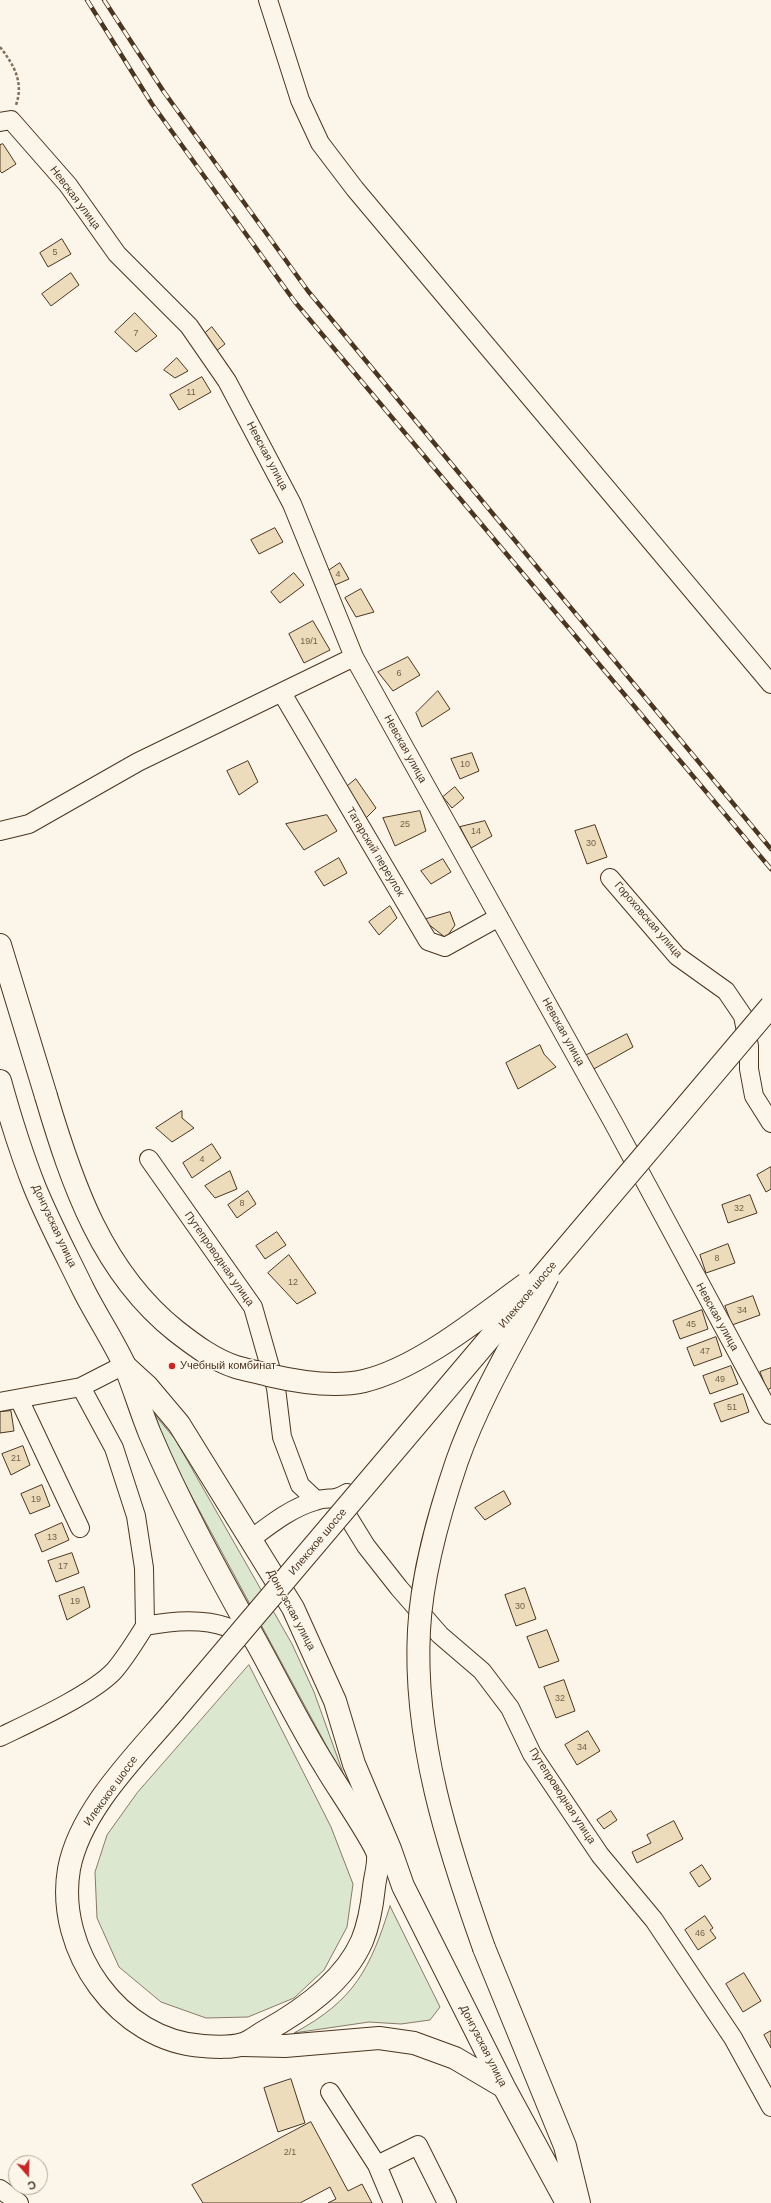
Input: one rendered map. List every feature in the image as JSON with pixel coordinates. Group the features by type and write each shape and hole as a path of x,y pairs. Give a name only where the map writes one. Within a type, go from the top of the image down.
{"main road":[{"path":"0,945 64,1157 83,1206 104,1246 128,1283 158,1317 196,1347 235,1367 316,1384 363,1381 394,1369 433,1350 553,1265"},
{"name":"Илекское шоссе","path":"504,2088 455,2058 414,2043 379,2038 285,2046 242,2045 218,2047 192,2045 166,2039 140,2025 114,2003 97,1984 83,1962 74,1939 69,1919 67,1895 69,1870 75,1849 88,1819 122,1772 771,1006"},
{"name":"Донгузская улица","path":"0,1081 35,1189 85,1292 124,1365 154,1441 185,1507 255,1641 323,1763 378,1853 403,1886"},
{"path":"553,1265 483,1400 458,1460 438,1526 425,1582 419,1629 420,1684 425,1732 436,1789 461,1883 484,1948 565,2146 579,2203"},
{"name":"Донгузская улица","path":"124,1365 147,1386 179,1424 293,1608 317,1657 335,1701 354,1764 390,1848 403,1886 504,2088 567,2203"},
{"path":"242,2045 293,2016 325,1989 344,1969 361,1944 370,1916 378,1853"}],"street":[{"path":"268,0 300,100 320,143 385,226 771,684"},
{"name":"Невская улица","path":"5,121 68,186 117,254 189,326 227,381 292,504 354,658 614,1124 640,1176 771,1415"},
{"path":"0,831 29,824 138,762 354,658"},
{"name":"Татарский переулок","path":"282,693 428,941 445,947 499,917"},
{"name":"Гороховская улица","path":"610,878 677,956 726,992 744,1016 749,1046 749,1069 754,1096 771,1123"},
{"path":"251,1539 281,1516 316,1500 337,1499 385,1470 640,1176 749,1046"},
{"name":"Путепроводная улица","path":"149,1159 253,1307 276,1388 282,1437 300,1485 316,1500"},
{"path":"0,1402 82,1387 124,1365"},
{"path":"0,1737 80,1696 113,1672 131,1650 145,1626 144,1568 136,1516 114,1448 82,1387"},
{"path":"19,1399 80,1528"},
{"name":"Путепроводная улица","path":"337,1499 366,1546 399,1588 440,1635 482,1671 510,1708 532,1754 600,1855 654,1920 733,2038 771,2107"},
{"path":"145,1626 167,1621 201,1622 226,1626 255,1641"},
{"path":"330,2092 377,2165 393,2203"},
{"path":"377,2165 418,2145 447,2203"},
{"path":"0,2189 19,2203"}],"path":[{"path":"0,48 10,60 19,78 18,100 5,121"}],"green space":[{"path":"144,1402 175,1439 292,1644 314,1692 347,1784 164,1445"},
{"path":"249,1665 331,1827 353,1884 347,1927 324,1970 294,1998 248,2017 206,2018 161,2002 119,1967 97,1918 95,1872 107,1835 137,1793"},
{"path":"390,1906 440,2007 430,2020 401,2024 369,2022 294,2033 315,2021 332,2008 346,1995 357,1981 375,1948"}],"building":[{"path":"3,144 16,164 2,173 0,171 0,145"},
{"path":"62,239 71,254 48,267 40,253"},
{"path":"71,273 79,285 51,306 42,294"},
{"path":"135,313 157,336 136,352 115,332"},
{"path":"212,327 225,344 215,352 203,335"},
{"path":"177,358 188,371 175,378 164,370"},
{"path":"202,377 211,392 179,410 170,395"},
{"path":"275,528 283,542 259,554 251,540"},
{"path":"340,563 349,579 335,585 328,571"},
{"path":"294,573 304,585 280,603 271,592"},
{"path":"361,589 374,612 356,617 345,598"},
{"path":"313,621 330,650 304,663 289,634"},
{"path":"408,657 420,675 393,691 378,672"},
{"path":"438,691 450,709 422,727 416,713"},
{"path":"472,753 479,771 460,779 451,759"},
{"path":"248,761 258,782 239,795 227,771"},
{"path":"356,779 376,808 364,820 344,789"},
{"path":"455,787 464,798 452,808 443,797"},
{"path":"420,811 426,831 395,846 383,818"},
{"path":"327,815 337,831 304,850 286,824"},
{"path":"485,821 492,836 471,848 460,827"},
{"path":"595,825 607,857 587,864 575,831"},
{"path":"339,858 347,873 324,886 315,872"},
{"path":"443,859 451,872 431,884 421,871"},
{"path":"390,906 397,918 379,935 369,922"},
{"path":"450,912 455,925 446,938 423,920"},
{"path":"627,1034 633,1047 592,1070 585,1056"},
{"path":"540,1045 544,1054 556,1067 518,1089 506,1063"},
{"path":"182,1111 182,1118 194,1128 172,1142 156,1128"},
{"path":"212,1144 221,1158 192,1178 183,1163"},
{"path":"771,1167 771,1189 766,1192 757,1175"},
{"path":"230,1171 237,1189 215,1198 205,1186"},
{"path":"248,1191 256,1204 237,1218 228,1205"},
{"path":"750,1195 757,1213 728,1223 722,1205"},
{"path":"277,1232 286,1245 265,1259 256,1246"},
{"path":"728,1244 735,1263 706,1273 700,1255"},
{"path":"289,1255 316,1293 297,1304 268,1273"},
{"path":"753,1296 760,1315 732,1325 725,1306"},
{"path":"702,1310 708,1329 680,1339 673,1321"},
{"path":"716,1337 722,1356 694,1366 687,1348"},
{"path":"731,1366 738,1384 710,1394 703,1376"},
{"path":"771,1368 771,1388 767,1390 760,1372"},
{"path":"743,1394 749,1412 721,1422 714,1404"},
{"path":"11,1411 14,1431 0,1433 0,1412"},
{"path":"23,1446 30,1465 11,1475 2,1454"},
{"path":"42,1485 50,1506 30,1514 21,1494"},
{"path":"504,1491 511,1504 485,1520 475,1508"},
{"path":"62,1523 69,1540 42,1552 35,1535"},
{"path":"72,1553 79,1573 56,1582 48,1561"},
{"path":"84,1587 90,1607 67,1620 59,1596"},
{"path":"525,1588 536,1619 516,1626 505,1595"},
{"path":"547,1630 559,1661 539,1668 527,1637"},
{"path":"564,1680 575,1711 556,1718 544,1687"},
{"path":"588,1731 600,1751 577,1765 565,1745"},
{"path":"611,1811 617,1820 604,1829 597,1820"},
{"path":"674,1821 683,1839 637,1863 632,1852 651,1843 647,1835"},
{"path":"702,1865 711,1879 699,1887 690,1873"},
{"path":"705,1916 713,1928 710,1930 716,1938 698,1950 685,1930"},
{"path":"744,1973 761,2001 743,2012 726,1984"},
{"path":"771,2031 771,2048 764,2035"},
{"path":"291,2079 305,2123 278,2132 264,2088"},
{"path":"311,2122 348,2191 362,2184 372,2203 328,2203 336,2199 330,2187 300,2203 203,2203 192,2185"}],"railway":[{"path":"87,0 152,104 295,302 771,869"},
{"path":"104,0 164,92 308,291 771,849"}],"place":[{"name":"Учебный комбинат","path":"172,1366"}]}
